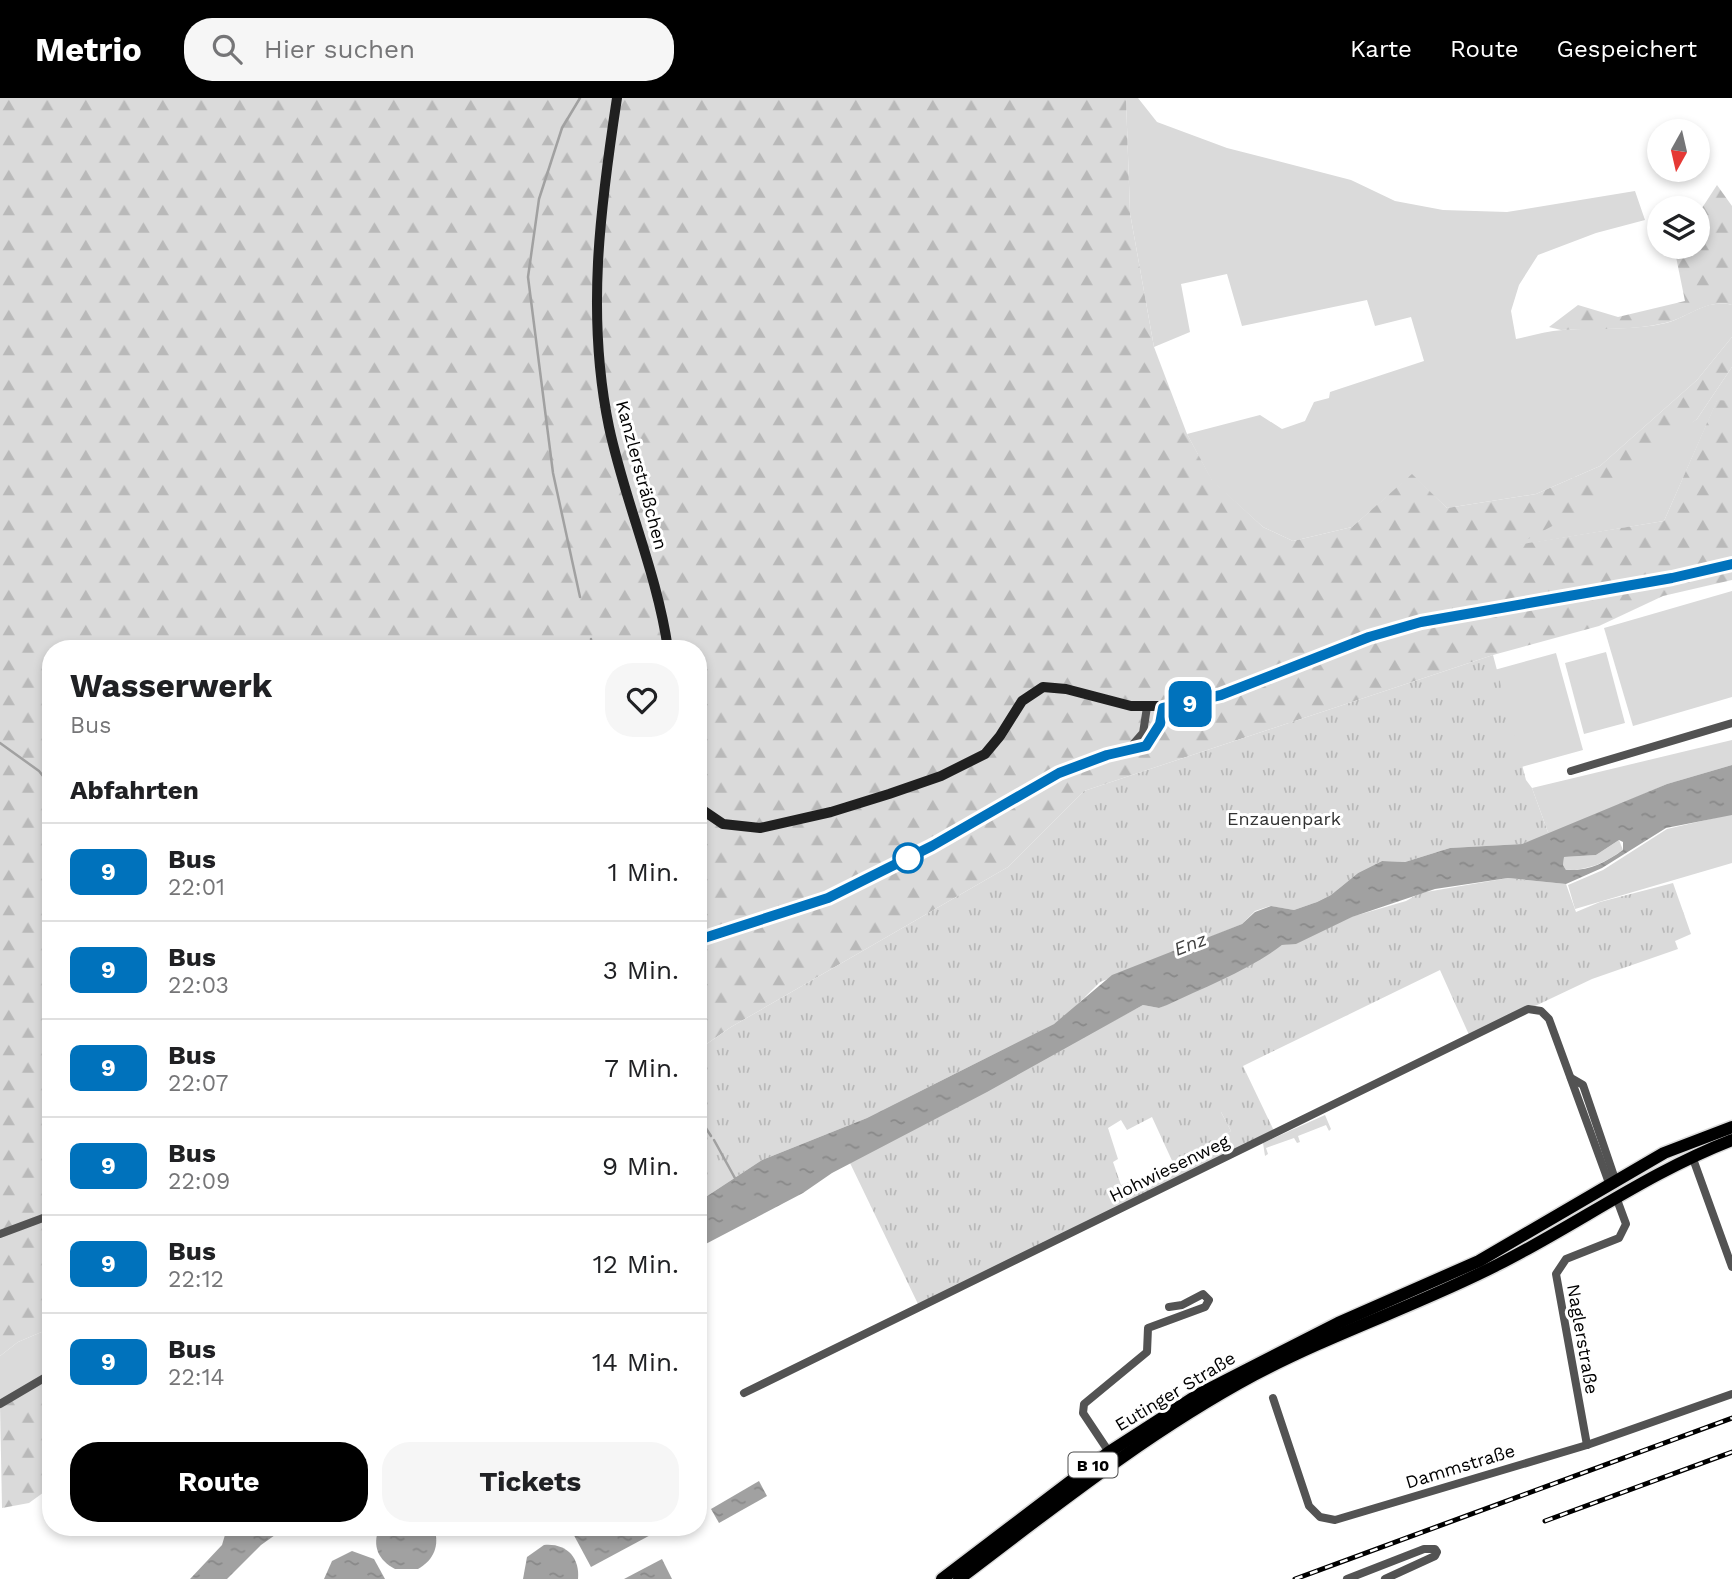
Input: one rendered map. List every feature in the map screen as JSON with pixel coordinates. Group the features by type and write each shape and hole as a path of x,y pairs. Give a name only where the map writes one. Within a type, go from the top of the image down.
{"main road":[{"name":"Kanzlersträßchen","path":"617,98 596,256 598,352 617,461 656,590 666,640"},
{"path":"707,813 723,824 760,828 820,815 941,776 985,754 1022,701 1044,687 1058,687 1105,701 1163,708 1221,695 1369,637 1421,622 1672,578 1732,564"},
{"name":"Eutinger Straße","path":"942,1579 1110,1452 1199,1394 1338,1323 1453,1280 1612,1181 1664,1153 1732,1127"},
{"name":"Eutinger Straße","path":"959,1579 1117,1460 1207,1402 1338,1334 1541,1241 1692,1156 1732,1140"},
{"path":"1612,1181 1620,1195"}],"street":[{"path":"1123,752 1140,740 1147,707"},
{"path":"707,937 848,889 932,846 1059,773 1146,746 1160,724 1163,708"},
{"path":"1571,771 1732,723"},
{"name":"Hohwiesenweg","path":"744,1393 1528,1009 1541,1011 1549,1019 1612,1181"},
{"path":"1692,1156 1732,1267"},
{"name":"Naglerstraße","path":"1587,1445 1556,1274 1566,1259 1619,1238 1626,1222 1620,1195"},
{"path":"0,1234 42,1218"},
{"path":"1110,1452 1083,1413 1084,1404 1147,1352 1148,1328 1205,1307 1209,1300 1203,1294 1182,1305 1168,1307"},
{"path":"0,1404 42,1379"},
{"name":"Dammstraße","path":"1273,1398 1306,1498 1315,1514 1328,1520 1587,1445 1732,1394"},
{"path":"1347,1579 1424,1549 1435,1549 1436,1556 1385,1579"}],"green space":[{"path":"0,98 1126,98 1130,213 1154,347 1187,434 1212,480 1263,527 1293,541 1352,527 1412,474 1447,508 1536,494 1600,466 1697,380 1732,337 1732,367 1697,419 1595,503 1517,545 1664,521 1717,400 1732,401 1732,580 1663,596 1599,626 1493,655 1084,791 1008,867 731,1027 707,1044 707,640 42,640 42,1332 18,1342 0,1356"},
{"path":"1126,98 1138,98 1157,122 1227,148 1351,180 1395,201 1443,210 1507,212 1635,191 1645,220 1596,233 1538,255 1519,285 1511,311 1516,339 1557,331 1628,328 1666,323 1714,304 1732,305 1732,337 1697,380 1600,466 1536,494 1447,508 1412,475 1352,527 1293,541 1263,527 1212,481 1187,434 1260,415 1282,429 1305,421 1314,402 1329,398 1330,392 1424,361 1411,317 1375,326 1367,300 1242,326 1227,274 1181,284 1190,332 1154,347 1130,213"},
{"path":"1717,185 1732,206 1732,305 1706,306 1673,321 1652,326 1561,330 1549,327 1578,305 1618,317 1685,301 1676,259 1710,259 1710,196"},
{"path":"1732,367 1732,401 1717,401 1664,521 1514,546 1697,419"},
{"path":"1732,591 1732,697 1633,726 1604,628"},
{"path":"1606,652 1625,723 1584,734 1565,663"},
{"path":"1556,653 1583,750 1438,790 1411,693"},
{"name":"Enzauenpark","path":"1493,655 1526,780 1532,788 1549,835 1522,844 1450,848 1405,862 1382,861 1358,873 1331,895 1317,902 1294,910 1270,906 1255,911 1242,924 1100,982 1054,1024 867,1118 762,1160 707,1196 707,1044 731,1027 1008,867 1084,791"},
{"path":"1732,740 1732,765 1667,784 1549,835 1532,788"},
{"path":"1732,814 1732,863 1575,909 1568,885 1603,870 1667,829"},
{"path":"1619,840 1623,850 1603,862 1575,870 1566,870 1563,865 1564,857 1596,855"},
{"path":"1508,878 1566,884 1576,912 1600,902 1673,883 1691,934 1675,941 1678,949 1592,979 1470,1037 1440,970 1243,1066 1274,1131 918,1304 850,1163 1143,1005 1159,1008 1282,945 1296,943 1351,917 1406,901 1420,893","holes":["1221,1112 1231,1131 1209,1141 1200,1122","1152,1117 1174,1165 1121,1185 1113,1162 1118,1159 1108,1128 1121,1120 1127,1130"]},
{"path":"1160,1109 1221,1112 1231,1131 1209,1142"},
{"path":"1325,1115 1331,1129 1329,1131 1326,1125 1298,1136 1300,1142 1297,1143 1294,1138 1266,1148 1268,1154 1265,1156 1263,1143"},
{"path":"42,1332 42,1379 0,1404 0,1356 18,1342"},
{"path":"42,1379 42,1494 29,1503 2,1508 0,1404"}],"water":[{"path":"1732,765 1732,815 1666,828 1602,868 1566,884 1508,878 1435,889 1352,917 1296,944 1282,945 1242,970 1167,1005 1159,1008 1143,1005 707,1243 707,1196 762,1160 867,1118 1054,1024 1112,975 1242,924 1255,912 1271,906 1294,910 1317,902 1331,895 1358,873 1382,861 1405,862 1450,848 1522,844 1667,784","holes":["1619,840 1623,842 1623,850 1609,859 1582,869 1566,870 1563,865 1564,857 1596,855"]},
{"path":"759,1481 767,1496 719,1523 711,1509"},
{"path":"225,1536 274,1536 227,1579 190,1579 222,1545"},
{"path":"377,1536 435,1536 436,1546 432,1557 418,1569 395,1569 381,1557"},
{"path":"574,1536 649,1536 591,1567"},
{"path":"544,1545 559,1546 570,1553 577,1564 578,1579 523,1579 527,1557"},
{"path":"352,1551 374,1559 385,1579 324,1579 332,1561"},
{"path":"662,1559 672,1579 624,1579"}],"waterway":[{"path":"580,98 562,128 539,199 528,277 553,473 580,597"},
{"path":"0,743 42,775"},
{"path":"707,1130 711,1136"},
{"path":"714,1140 736,1180"}],"railway":[{"path":"1295,1579 1732,1418"},
{"path":"1545,1521 1732,1452"}],"bus line":[{"name":"9","path":"707,937 828,898 932,846 1021,792 1059,773 1107,755 1146,746 1160,724 1163,708 1221,695 1369,637 1421,622 1672,578 1732,564"}],"water label":[{"name":"Enz","path":"1190,944"}]}
